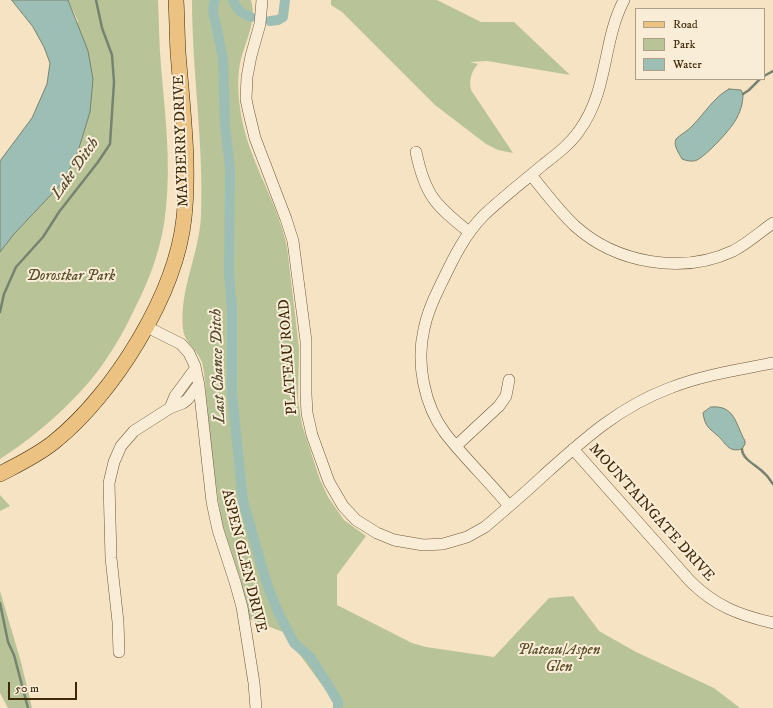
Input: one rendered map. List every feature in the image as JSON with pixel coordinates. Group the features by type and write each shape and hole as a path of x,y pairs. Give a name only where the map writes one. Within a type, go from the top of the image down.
{"main road":[{"name":"MAYBERRY DRIVE","path":"0,474 55,441 90,407 108,386 147,327 170,276 181,238 186,200 176,0"}],"street":[{"name":"PLATEAU ROAD","path":"262,0 260,24 247,77 246,99 255,138 293,241 306,341 307,413 312,435 329,482 343,506 362,524 385,537 413,544 443,544 466,537 485,527 573,449 615,416 656,394 707,376 773,363"},
{"path":"509,506 440,426 429,402 422,373 422,344 424,329 435,296 457,252 469,232 493,207 567,146 587,120 599,92 616,18 624,0"},
{"path":"416,152 425,183 433,199 441,209 469,232"},
{"path":"531,175 566,217 586,235 606,247 622,254 647,261 685,263 714,258 734,250 773,223"},
{"name":"ASPEN GLEN DRIVE","path":"147,327 181,344 188,353 195,368 199,384 212,502 218,530 242,607 254,683 256,708"},
{"path":"170,408 175,396 195,368"},
{"path":"456,446 499,406 506,396 509,380"},
{"path":"119,652 118,622 112,570 109,483 111,472 117,454 126,439 141,425 170,408 183,403 188,399 199,384"},
{"name":"MOUNTAINGATE DRIVE","path":"573,449 705,596 730,610 747,617 773,623"}],"green space":[{"name":"Dorostkar Park","path":"68,0 158,0 160,58 168,155 166,208 162,234 155,260 141,296 115,346 97,372 58,414 44,427 0,459 0,252 37,209 78,21"},
{"name":"Plateau/Aspen Glen","path":"192,0 251,0 253,15 239,71 239,102 248,144 276,212 287,247 299,348 298,400 302,425 320,480 328,497 344,520 366,536 337,575 337,605 412,643 426,647 494,657 549,598 573,596 599,631 636,652 714,688 740,708 334,708 334,704 328,693 283,632 249,619 240,578 221,520 211,446 203,364 199,356 188,342 183,329 186,286 197,245 201,216 201,162"},
{"path":"331,0 437,0 481,22 514,22 570,75 487,61 470,62 478,64 471,76 471,90 513,153 498,150 486,144 435,105 342,12 331,5"},
{"path":"0,495 10,506 0,511"},
{"path":"0,591 21,662 32,708 8,708 0,693"}],"water":[{"path":"12,0 68,0 88,51 93,79 90,112 78,151 64,181 14,234 0,252 0,161 32,118 47,84 50,63 44,47 33,27"},
{"path":"729,89 741,90 743,94 741,108 737,118 718,142 697,160 688,161 682,159 676,147 676,139 691,127 719,96"},
{"path":"711,407 725,409 733,416 745,441 742,449 733,450 728,447 708,427 703,413"}],"waterway":[{"name":"Lake Ditch","path":"0,312 4,294 16,267 43,237 59,212 110,144 114,82 112,55 102,28 96,0"},
{"name":"Last Chance Ditch","path":"215,0 213,11 223,58 225,126 230,168 229,273 232,309 232,393 243,501 264,574 279,614 294,643 310,657 330,688 338,702 338,708"},
{"name":"Last Chance Ditch","path":"233,0 240,11 251,17"},
{"name":"Last Chance Ditch","path":"270,21 278,20 283,17 285,0"},
{"path":"765,75 773,71"},
{"path":"743,94 759,80"},
{"path":"742,449 744,456 764,473 773,484"},
{"name":"Lake Ditch","path":"0,603 8,642 14,655 28,708"}]}
